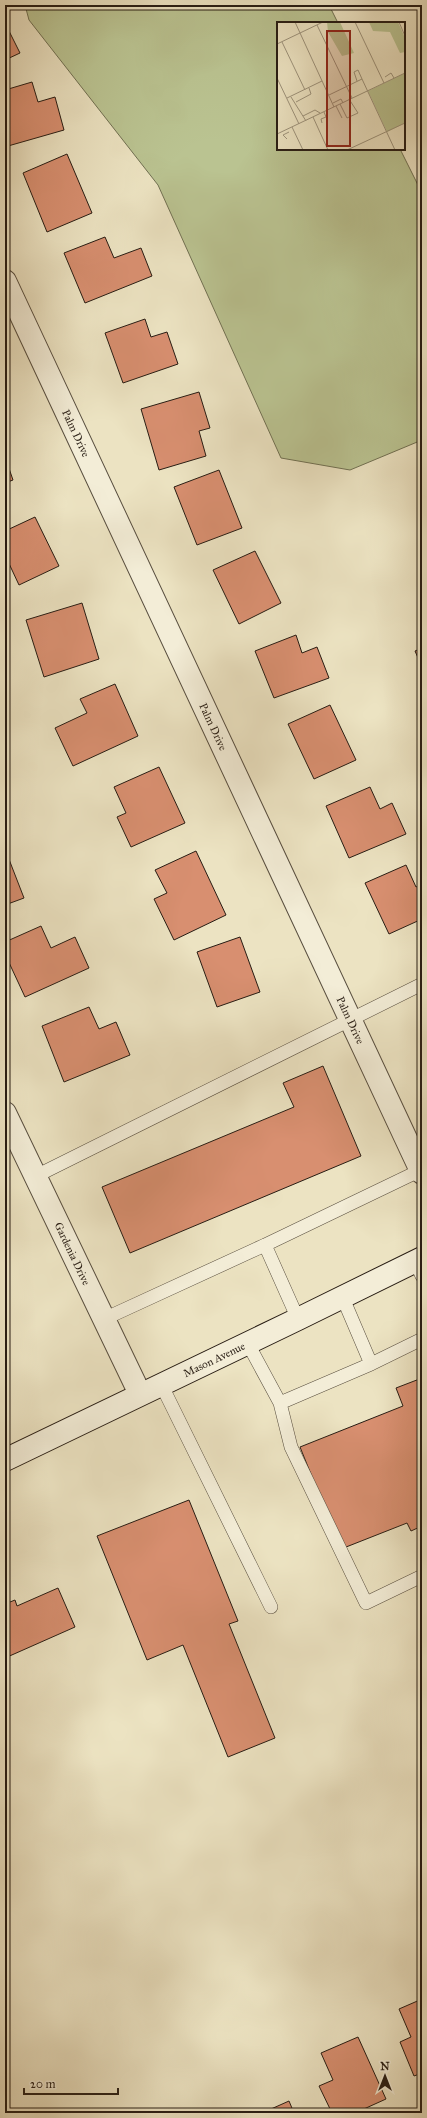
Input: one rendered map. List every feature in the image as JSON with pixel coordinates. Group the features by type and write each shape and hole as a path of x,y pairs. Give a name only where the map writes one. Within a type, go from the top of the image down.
{"street":[{"name":"Palm Drive","path":"5,281 421,1172"},
{"name":"Gardenia Drive","path":"5,1113 140,1394"},
{"name":"Mason Avenue","path":"5,1460 247,1342 298,1319 342,1296 420,1265"}],"lane":[{"path":"36,1176 422,984"},
{"path":"104,1319 421,1172"},
{"path":"265,1245 298,1319"},
{"path":"342,1296 371,1364"},
{"path":"280,1403 371,1364 422,1339"},
{"path":"247,1342 280,1403 291,1447 366,1603 422,1576"},
{"path":"161,1384 271,1607"}],"green space":[{"path":"25,5 329,5 338,22 277,22 277,150 400,150 422,193 422,440 350,470 281,458 158,185 29,20"}],"building":[{"path":"5,23 20,53 5,60"},
{"path":"32,82 38,102 55,97 64,130 8,146 5,137 5,90"},
{"path":"67,154 92,213 47,232 23,173"},
{"path":"105,237 114,258 141,248 152,276 85,303 64,253"},
{"path":"145,319 151,337 167,332 178,364 123,383 105,333"},
{"path":"199,392 210,428 199,431 206,456 159,470 141,409"},
{"path":"5,457 13,480 5,483"},
{"path":"219,470 242,528 197,545 174,487"},
{"path":"35,517 59,566 19,585 5,555 5,531"},
{"path":"255,551 281,603 239,624 213,570"},
{"path":"82,603 99,659 44,677 26,620"},
{"path":"296,635 302,653 317,647 329,678 274,698 255,651"},
{"path":"422,648 422,667 415,651"},
{"path":"115,684 138,736 73,766 55,728 87,713 80,699"},
{"path":"330,705 356,760 314,779 288,724"},
{"path":"159,767 185,823 131,847 117,817 126,813 114,787"},
{"path":"370,787 380,809 392,803 406,834 349,858 326,806"},
{"path":"5,849 24,898 5,905"},
{"path":"196,851 226,915 174,940 154,899 167,893 155,870"},
{"path":"406,865 416,887 422,884 422,919 389,934 365,883"},
{"path":"41,926 51,948 75,937 89,968 25,997 5,954 5,942"},
{"path":"240,937 260,992 217,1007 197,952"},
{"path":"89,1007 99,1029 116,1022 130,1055 64,1082 42,1026"},
{"path":"323,1066 361,1156 130,1253 102,1187 294,1107 283,1083"},
{"path":"422,1378 422,1526 411,1531 407,1523 341,1549 300,1447 403,1406 396,1388"},
{"path":"189,1500 238,1621 229,1624 275,1738 228,1757 183,1645 147,1660 97,1536"},
{"path":"58,1588 75,1627 5,1658 5,1604 15,1600 17,1606"},
{"path":"422,1999 422,2073 414,2076 400,2042 411,2037 399,2009"},
{"path":"358,2037 386,2099 355,2113 332,2113 319,2086 333,2080 321,2053"},
{"path":"289,2101 294,2113 262,2113"}]}
